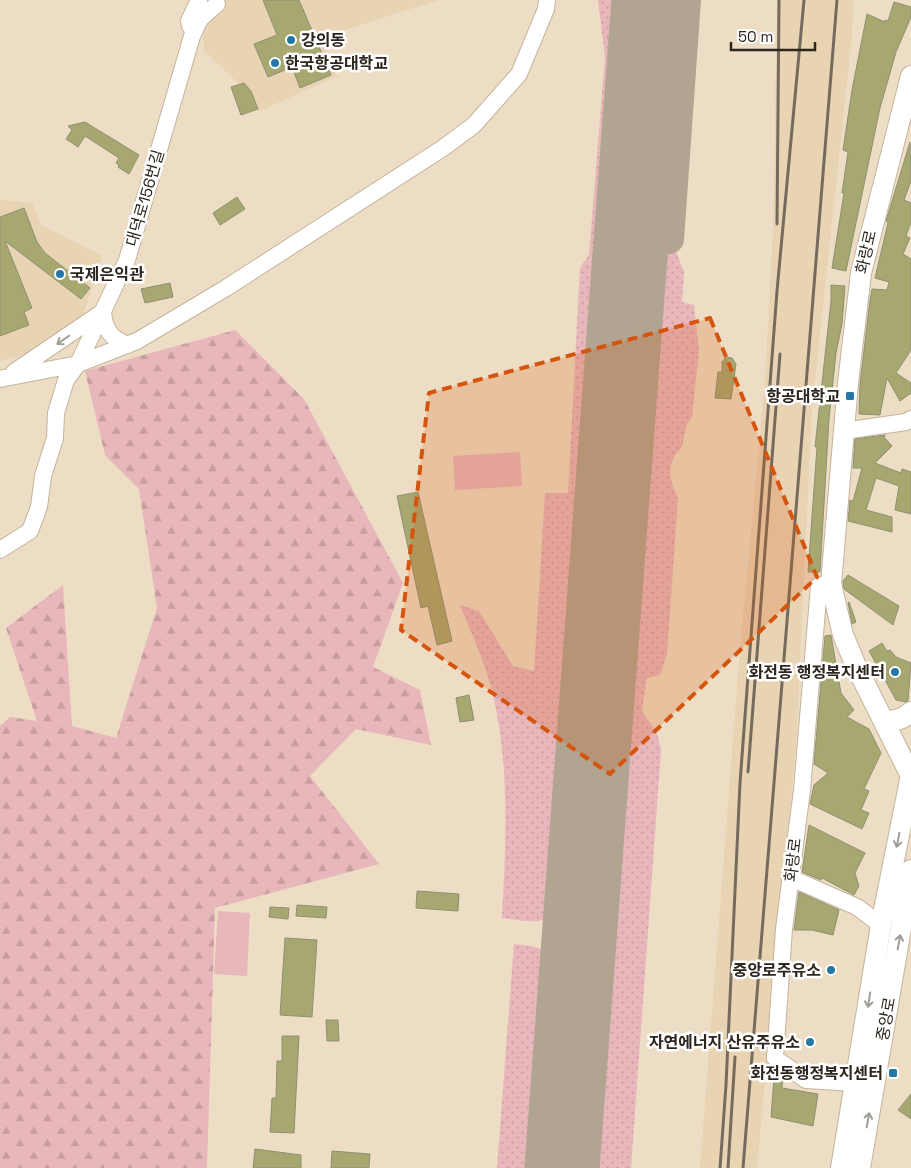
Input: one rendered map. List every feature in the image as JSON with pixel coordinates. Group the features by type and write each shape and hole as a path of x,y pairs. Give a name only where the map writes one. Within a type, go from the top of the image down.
{"main road":[{"name":"화랑로","path":"911,76 861,273 843,431 831,584 843,635 856,666 911,775"},
{"path":"884,719 891,721 899,720 911,712"},
{"name":"중앙로","path":"842,1168 881,925 911,775"},
{"name":"중앙로","path":"860,1168 911,871"}],"street":[{"path":"192,36 189,21 200,0 211,5 221,2"},
{"path":"1,379 78,364 128,345 226,288 443,148 474,125 519,74 546,9 547,0"},
{"path":"192,36 200,19 221,2"},
{"name":"대덕로156번길","path":"0,550 30,531 39,507 43,476 55,438 56,413 66,380 78,364 127,260 192,36"},
{"path":"103,311 103,323 108,332 116,341 128,345"},
{"path":"1,379 40,356 103,311"},
{"path":"843,431 909,423"},
{"name":"화랑로","path":"831,584 819,586 802,790 784,929 775,1058 806,1080 855,1083"},
{"path":"791,878 857,907 881,925"}],"highlighted area":[{"path":"710,318 817,577 610,774 401,630 429,393"}],"shaded area":[{"name":"한국항공대학교","path":"201,0 439,0 323,37 337,76 258,112 251,95 204,51"},
{"path":"777,0 854,0 851,45 812,408 796,745 757,1168 700,1168 740,648 765,381 773,232"},
{"path":"0,200 32,203 40,224 102,256 83,315 28,354 0,361"}],"green space":[{"path":"598,0 631,0 564,899 560,909 547,919 521,921 502,918 505,804 502,747 489,680 460,605 479,611 513,666 534,671 545,493 568,493 580,268 589,255 605,57"},
{"path":"646,225 660,229 659,245 675,249 684,272 682,302 694,305 699,350 692,417 687,427 682,447 672,461 670,472 678,498 667,654 660,675 647,678 642,711 657,733 661,750 631,1168 577,1168"},
{"path":"235,330 304,399 403,583 373,667 420,690 431,745 356,729 310,776 379,864 215,908 207,1168 0,1168 0,726 10,717 37,721 6,628 63,585 72,726 116,738 157,608 139,489 105,455 85,371"},
{"path":"520,452 522,486 455,490 453,456"},
{"path":"218,911 250,913 247,976 214,974"},
{"path":"514,944 542,950 553,959 559,973 543,1153 539,1162 533,1168 497,1168"}],"building":[{"name":"강의동","path":"263,0 299,0 331,75 300,88 292,67 268,77 254,44 277,35"},
{"path":"894,2 911,7 911,17 896,52 880,108 846,271 832,268 844,193 842,193 848,152 843,150 852,90 867,14 885,22 885,20 888,21"},
{"path":"244,83 251,91 258,109 241,115 231,87"},
{"path":"85,122 139,155 129,174 118,167 119,165 116,163 119,158 85,136 78,147 66,139 72,130 68,126"},
{"path":"910,142 911,181 904,200 911,203 911,222 906,236 910,238 903,254 911,259 911,350 896,373 911,383 911,393 900,401 887,378 880,415 859,414 860,384 872,289 887,290 889,282 875,278 888,223 886,221"},
{"path":"237,197 245,209 220,225 213,213"},
{"name":"국제은익관","path":"24,208 37,242 45,253 90,288 81,299 5,241 32,308 24,312 29,325 0,336 0,217"},
{"path":"170,283 173,297 145,303 141,289"},
{"path":"831,285 845,286 842,324 836,353 829,419 820,572 808,572 817,447 815,447 831,301"},
{"path":"726,357 732,358 736,364 731,399 715,398 718,372 722,372 722,362"},
{"path":"885,435 884,437 892,446 875,463 901,473 902,469 911,472 911,514 895,510 899,486 876,478 866,510 892,517 892,532 848,521 850,500 853,501 862,468 853,468 855,439"},
{"path":"418,492 452,641 437,645 428,606 421,608 397,496"},
{"path":"848,575 899,606 893,625 844,589 843,581"},
{"path":"848,603 856,622 852,624"},
{"path":"831,635 841,693 854,710 847,717 869,729 881,753 864,789 869,791 861,810 869,813 862,829 810,804 814,785 828,773 814,764 825,636"},
{"name":"화전동 행정복지센터","path":"882,643 887,651 890,650 896,657 911,663 908,701 906,702 896,700 869,651"},
{"path":"469,695 474,720 460,722 456,698"},
{"path":"809,825 865,853 855,873 859,886 854,895 822,878 821,880 802,872"},
{"path":"417,891 459,894 458,911 416,908"},
{"path":"799,892 839,910 833,935 812,930 794,930"},
{"path":"297,905 327,907 326,918 296,916"},
{"path":"270,907 289,908 288,919 269,917"},
{"path":"285,938 317,940 312,1017 280,1015"},
{"path":"326,1020 338,1020 339,1041 327,1041"},
{"path":"282,1036 299,1036 294,1133 270,1132 272,1098 276,1098 277,1061 282,1061"},
{"path":"774,1077 783,1078 782,1088 818,1094 813,1126 771,1117"},
{"path":"911,1094 911,1119 898,1110"},
{"path":"255,1149 301,1155 301,1168 253,1168"},
{"path":"332,1151 370,1154 369,1168 331,1168"}],"taxiway":[{"path":"669,239 686,0"},
{"path":"632,223 640,211 659,206 672,194"}],"runway":[{"path":"562,1168 649,0"}],"railway":[{"path":"777,224 779,0"},
{"path":"720,1168 726,1085 740,783 777,291 804,0"},
{"path":"743,1168 837,0"},
{"path":"748,772 780,354"},
{"path":"728,1168 735,1057"}],"place":[{"name":"강의동","path":"291,40"},
{"name":"한국항공대학교","path":"275,63"},
{"name":"국제은익관","path":"60,274"},
{"name":"항공대학교","path":"850,396"},
{"name":"화전동 행정복지센터","path":"895,672"},
{"name":"중앙로주유소","path":"831,970"},
{"name":"자연에너지 산유주유소","path":"810,1042"},
{"name":"화전동행정복지센터","path":"893,1073"}]}
